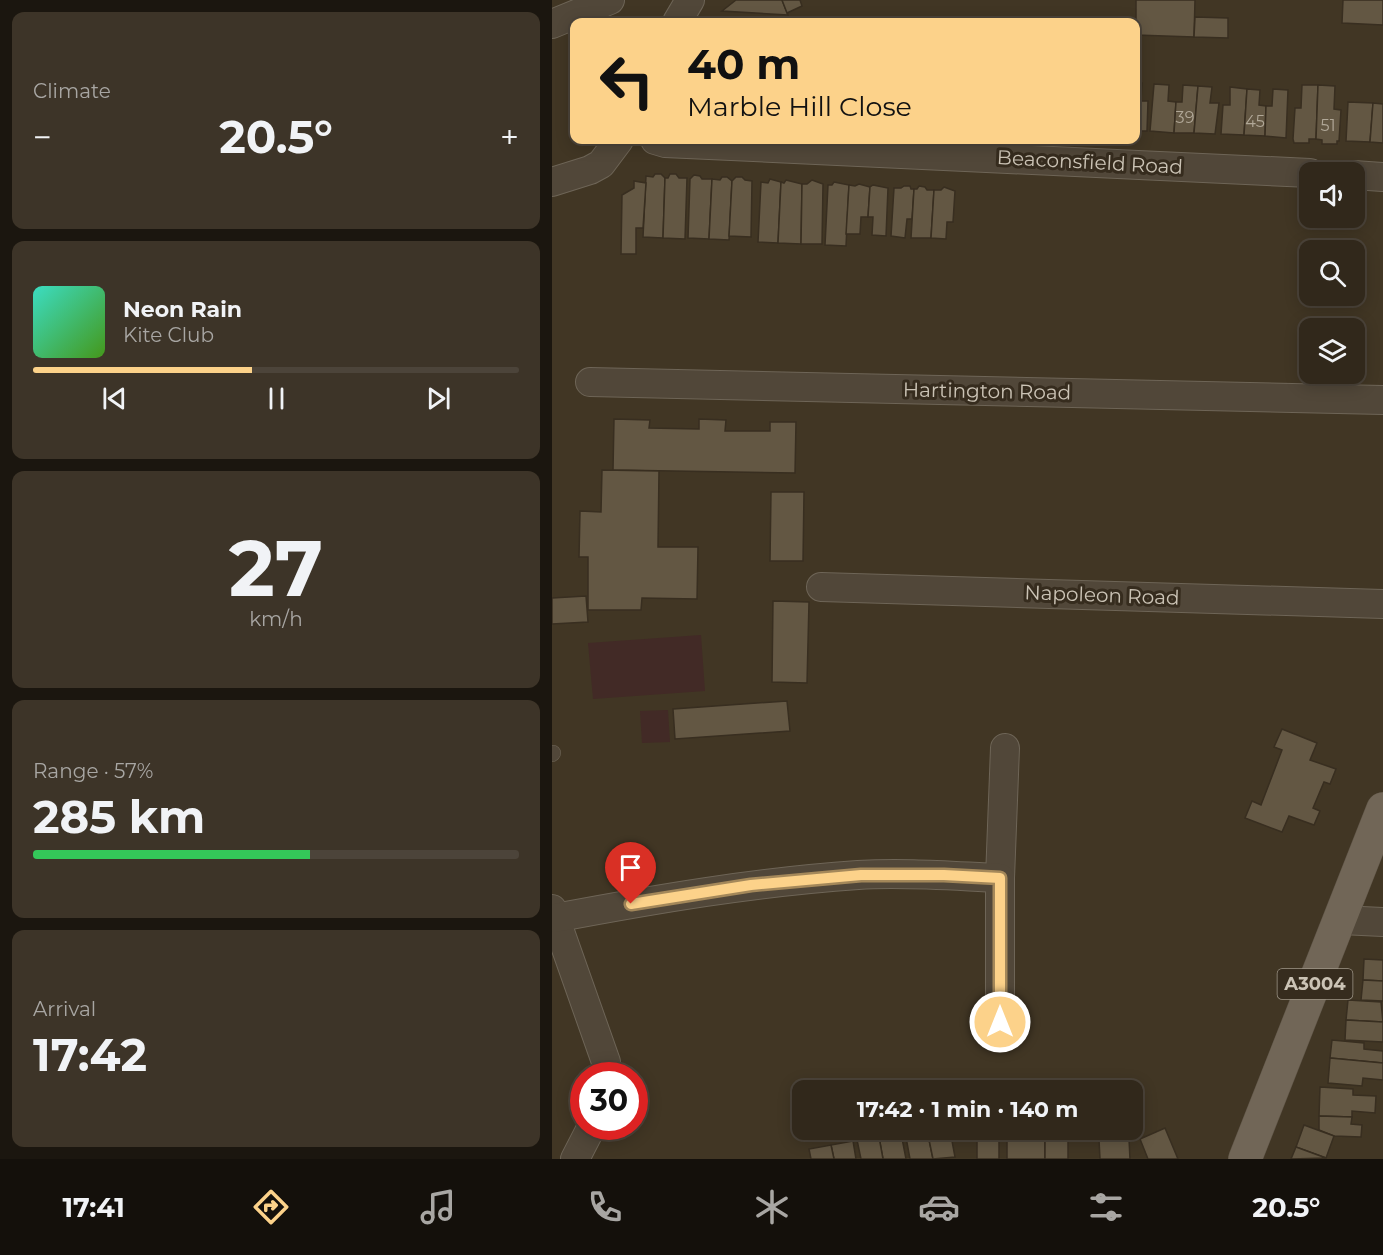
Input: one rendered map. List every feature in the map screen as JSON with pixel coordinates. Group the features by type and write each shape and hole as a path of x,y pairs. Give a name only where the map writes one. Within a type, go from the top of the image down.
{"main road":[{"name":"A3004","path":"1245,1159 1383,809"}],"street":[{"path":"552,24 610,0"},
{"path":"679,18 690,0"},
{"path":"552,182 590,170 601,164 616,144"},
{"name":"Beaconsfield Road","path":"686,144 1299,172"},
{"path":"1365,176 1383,177"},
{"name":"Hartington Road","path":"590,382 1383,400"},
{"name":"Napoleon Road","path":"821,587 1383,603"},
{"path":"1000,1022 1000,878 1005,748"},
{"path":"606,1062 554,913 762,884 861,875 1000,878"},
{"path":"1341,920 1383,922"},
{"path":"575,1159 585,1140"}],"shaded area":[{"path":"701,635 705,691 593,699 588,643"},
{"path":"668,710 670,742 642,743 640,711"}],"building":[{"path":"736,0 782,0 788,15 722,11"},
{"path":"782,0 800,0 802,6 787,13"},
{"path":"1136,0 1195,0 1194,37 1140,35 1140,18 1136,18"},
{"path":"1343,0 1383,0 1383,25 1342,23"},
{"path":"1195,17 1228,18 1228,38 1194,37"},
{"path":"1140,83 1142,83 1141,101 1148,101 1147,131 1140,131"},
{"path":"1154,84 1169,85 1168,101 1176,102 1174,133 1150,131"},
{"path":"1183,85 1198,86 1194,133 1174,133 1176,102 1182,102"},
{"path":"1302,85 1318,85 1316,139 1309,139 1309,143 1294,143 1295,108 1301,108"},
{"path":"1318,85 1335,86 1334,109 1341,110 1337,144 1322,144 1322,140 1316,139"},
{"path":"1198,86 1212,87 1210,103 1219,103 1215,134 1194,133"},
{"path":"1230,87 1247,89 1244,135 1221,134 1223,105 1230,105"},
{"path":"1247,89 1260,90 1259,105 1266,106 1265,136 1244,135"},
{"path":"1273,89 1288,90 1286,138 1265,136 1266,106 1272,106"},
{"path":"1348,102 1373,103 1370,142 1346,141"},
{"path":"1373,103 1383,104 1383,143 1370,142"},
{"path":"655,174 661,174 665,178 663,238 643,237 646,176 653,177"},
{"path":"670,174 676,174 679,178 687,178 685,239 663,238 665,178 668,178"},
{"path":"694,175 702,179 712,179 709,239 688,238 690,179"},
{"path":"722,177 727,177 732,181 729,240 709,239 712,179 720,180"},
{"path":"736,177 752,181 751,237 729,236 732,181"},
{"path":"770,179 781,182 778,243 758,242 761,182 768,183"},
{"path":"786,180 802,184 801,244 778,243 781,182 784,183"},
{"path":"812,180 823,184 822,244 801,244 802,184 807,184"},
{"path":"634,181 646,183 643,228 636,228 636,254 621,254 622,195 634,188"},
{"path":"834,182 849,185 846,246 825,245 828,185"},
{"path":"859,184 870,187 868,217 861,217 860,234 846,234 849,185"},
{"path":"873,185 888,188 886,236 872,235 873,217 868,217 870,187"},
{"path":"904,186 914,189 912,219 907,219 905,238 891,236 894,188"},
{"path":"919,186 927,190 934,190 931,238 911,238 914,189"},
{"path":"944,187 955,191 953,222 947,222 946,239 931,238 934,190 941,190"},
{"path":"614,419 650,420 649,428 699,429 699,419 726,420 725,431 770,431 770,422 796,422 795,473 613,470"},
{"path":"602,470 659,471 658,547 698,547 697,599 642,598 641,610 588,610 588,557 579,557 580,511 601,512"},
{"path":"771,492 804,492 803,561 770,561"},
{"path":"586,596 588,622 552,624 552,598"},
{"path":"773,601 809,602 807,683 772,682"},
{"path":"787,701 790,731 675,739 673,709"},
{"path":"1282,729 1317,743 1310,760 1336,769 1330,784 1324,782 1313,808 1320,811 1314,825 1289,816 1282,832 1245,818 1252,801 1261,805 1282,750 1274,747"},
{"path":"1364,959 1383,960 1383,981 1363,980"},
{"path":"1363,980 1383,981 1383,1001 1361,1000"},
{"path":"1348,1000 1381,1002 1383,1022 1346,1020"},
{"path":"1346,1020 1383,1022 1383,1042 1345,1040"},
{"path":"1332,1040 1364,1043 1364,1049 1383,1051 1383,1063 1330,1058"},
{"path":"1330,1058 1383,1063 1383,1080 1363,1078 1362,1086 1328,1083"},
{"path":"1320,1087 1353,1089 1353,1095 1376,1096 1375,1113 1352,1111 1352,1117 1319,1116"},
{"path":"1319,1116 1352,1117 1351,1124 1362,1125 1361,1137 1334,1136 1319,1130"},
{"path":"1304,1125 1334,1136 1326,1158 1296,1147"},
{"path":"1165,1128 1178,1159 1148,1159 1140,1140"},
{"path":"857,1140 880,1140 883,1159 861,1159"},
{"path":"880,1140 902,1140 906,1159 883,1159"},
{"path":"906,1140 929,1140 933,1159 910,1159"},
{"path":"929,1140 952,1140 955,1157 933,1159"},
{"path":"977,1140 999,1140 999,1159 977,1159"},
{"path":"1007,1140 1045,1141 1045,1159 1007,1159"},
{"path":"1099,1140 1129,1140 1130,1159 1100,1159"},
{"path":"853,1141 856,1159 834,1159 831,1145"},
{"path":"1045,1141 1068,1141 1068,1159 1045,1159"},
{"path":"831,1145 834,1159 811,1159 809,1149"},
{"path":"1296,1147 1326,1158 1291,1159"}],"route":[{"path":"631,904 751,885 861,875 1000,878 1000,1022"}]}
